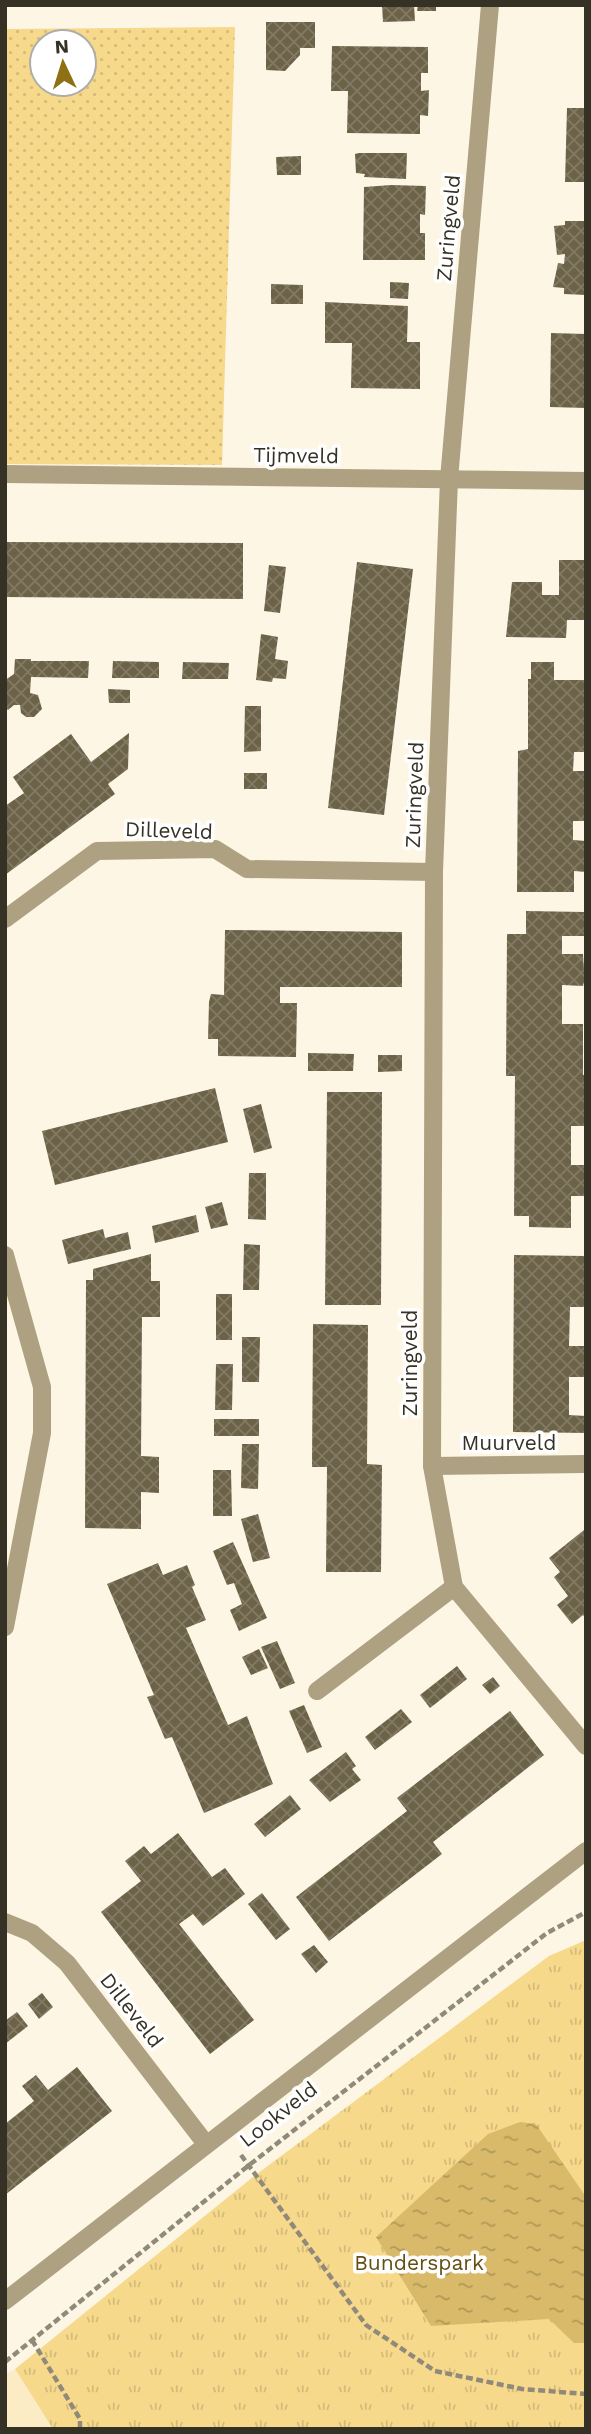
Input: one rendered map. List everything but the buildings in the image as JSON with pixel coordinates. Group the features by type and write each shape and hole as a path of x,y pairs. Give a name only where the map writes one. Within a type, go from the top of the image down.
{"street":[{"name":"Zuringveld","path":"490,5 449,479 434,872 432,1465 454,1587 586,1746"},
{"name":"Tijmveld","path":"5,474 586,481"},
{"name":"Dilleveld","path":"5,919 97,851 215,849 247,869 434,872"},
{"path":"5,1255 42,1387 42,1433 5,1627"},
{"name":"Muurveld","path":"432,1465 586,1464"},
{"path":"317,1690 454,1587"},
{"name":"Lookveld","path":"5,2301 586,1851"},
{"name":"Dilleveld","path":"5,1922 32,1933 66,1963 206,2144"}],"path":[{"name":"Lookveld","path":"5,2362 248,2166 547,1933 586,1912"},
{"path":"248,2166 366,2325 377,2333 435,2371 522,2389 586,2394"},
{"path":"32,2340 80,2419 80,2429"}],"shaded area":[{"path":"15,2369 53,2429 5,2429 5,2375"}],"green space":[{"path":"235,27 222,465 5,464 5,29 28,29 28,98 98,98 98,28"},
{"name":"Bunderspark","path":"586,1940 586,2429 53,2429 15,2369 253,2177 549,1956"}],"water":[{"path":"520,2122 536,2124 586,2197 586,2343 574,2343 549,2319 431,2326 376,2237 488,2134"}]}
